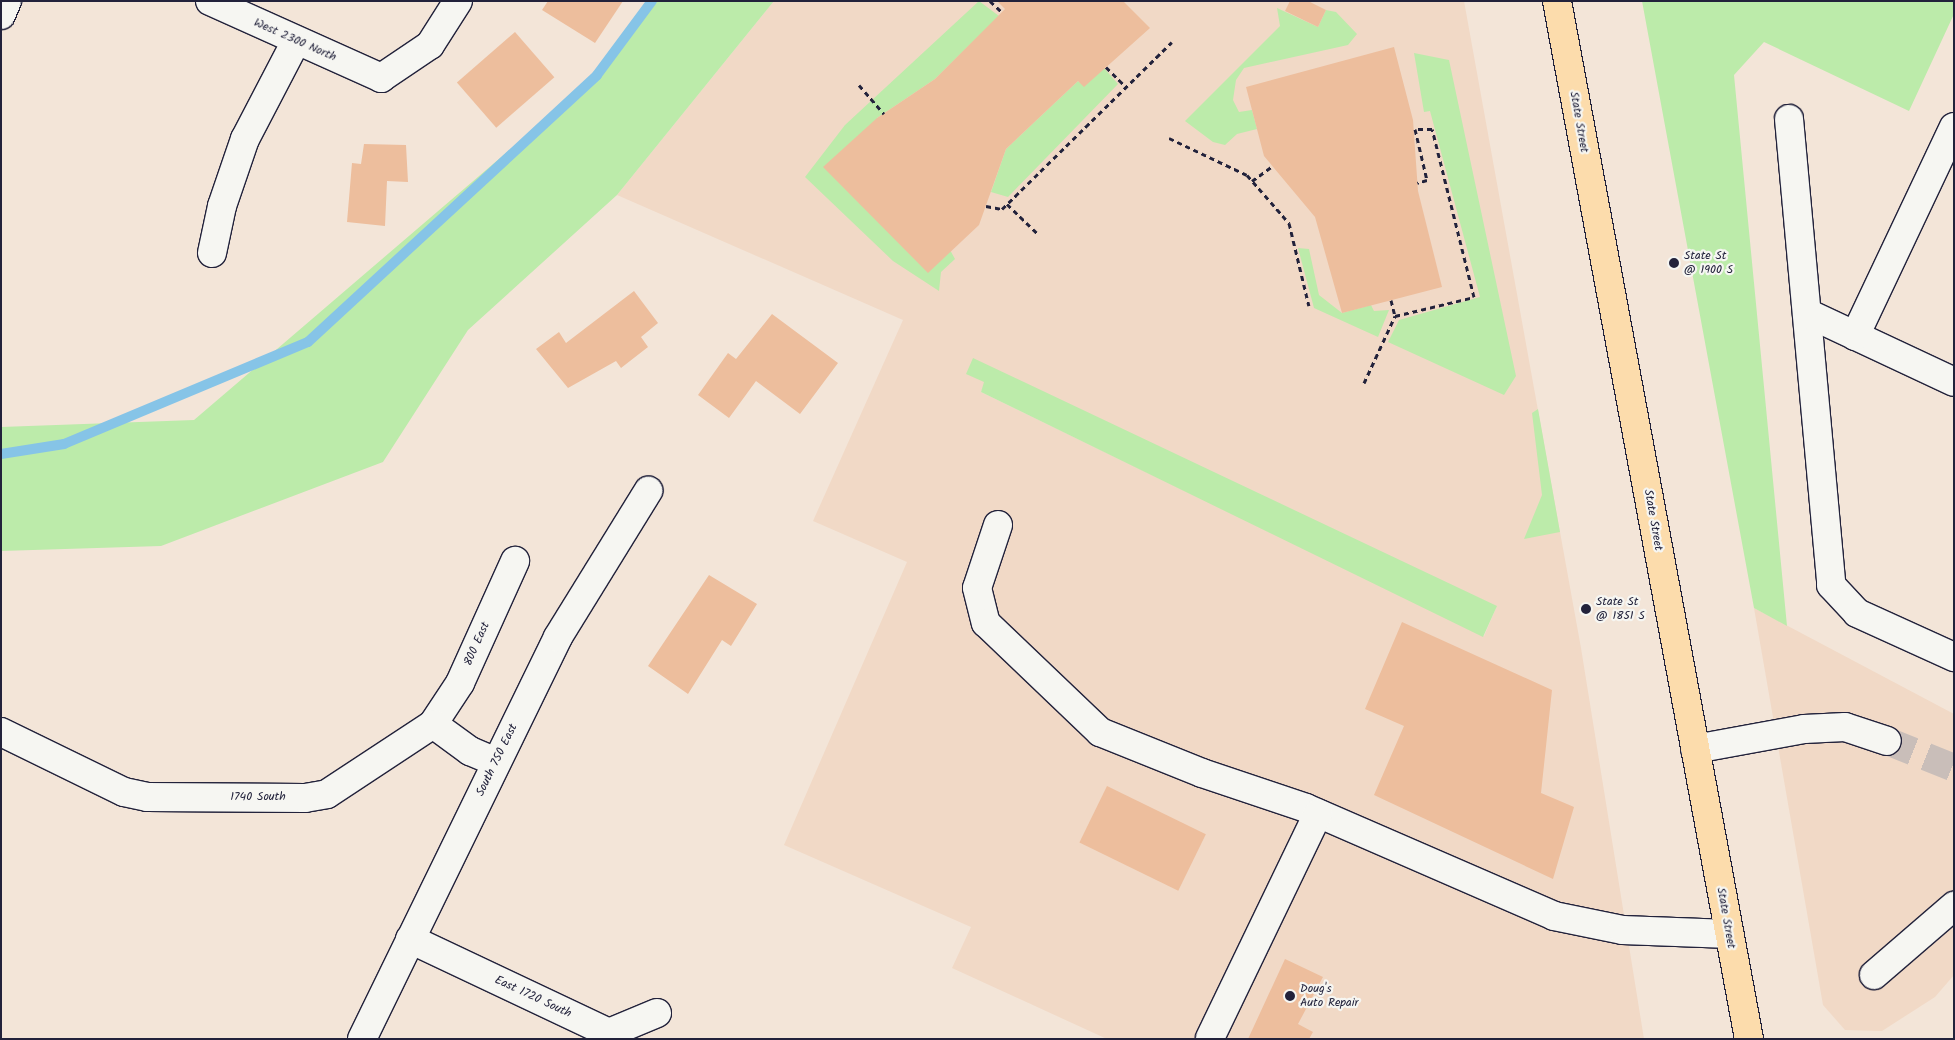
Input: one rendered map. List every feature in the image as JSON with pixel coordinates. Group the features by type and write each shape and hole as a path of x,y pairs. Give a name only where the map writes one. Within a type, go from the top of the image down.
{"main road":[{"name":"State Street","path":"1557,1 1749,1039"}],"street":[{"path":"1,15 7,1"},
{"name":"West 2300 North","path":"210,1 381,78 430,45 458,1"},
{"path":"212,252 222,206 245,139 296,41"},
{"path":"1790,119 1831,585 1857,613 1954,657"},
{"path":"1855,336 1945,166 1954,127"},
{"path":"1807,313 1954,382"},
{"name":"South 750 East","path":"362,1039 558,637 648,491"},
{"path":"998,526 977,588 986,623 1100,732 1318,814 1554,916 1623,930 1729,934"},
{"name":"800 East","path":"433,724 456,690 515,561"},
{"path":"433,724 470,751 496,762"},
{"name":"1740 South","path":"1,732 124,792 147,797 305,798 327,794 433,724"},
{"path":"1695,749 1804,729 1846,727 1887,741"},
{"path":"1210,1038 1318,814"},
{"path":"1874,975 1954,906"},
{"name":"East 1720 South","path":"410,939 609,1033 657,1013"}],"path":[{"path":"990,1 1002,12"},
{"path":"986,206 1002,208 1008,204 1172,42"},
{"path":"1106,67 1126,87"},
{"path":"860,85 884,114"},
{"path":"1395,316 1474,297 1432,129 1415,130 1428,180 1418,182"},
{"path":"1169,138 1252,180 1288,223 1309,306"},
{"path":"1252,180 1273,166"},
{"path":"1008,204 1038,234"},
{"path":"1364,383 1395,316 1391,300"}],"shaded area":[{"path":"774,1 1464,1 1581,648 1644,1039 1107,1039 952,968 971,927 784,845 907,562 813,521 903,320 617,195","holes":["985,382 1496,608 1484,636 981,392"]},
{"path":"1754,608 1954,714 1954,975 1935,997 1882,1031 1845,1030 1823,1005"}],"green space":[{"path":"651,1 774,1 617,195 468,330 383,462 161,546 1,551 1,427 194,420 597,75"},
{"path":"979,1 999,16 935,79 877,118 955,259 941,272 939,291 893,261 805,177 845,125"},
{"path":"1642,1 1954,1 1954,14 1909,111 1764,42 1734,75 1787,626 1754,608"},
{"path":"1277,8 1318,27 1326,10 1336,12 1357,34 1348,45 1244,68 1236,80 1233,100 1239,112 1252,110 1257,129 1237,134 1225,145 1213,142 1185,121 1280,26"},
{"path":"1414,53 1449,60 1516,376 1504,395 1388,342 1399,320 1480,297 1430,111 1424,112"},
{"path":"1104,68 1118,84 1008,197 991,192 1006,149 1078,81 1084,86"},
{"path":"1298,248 1309,249 1319,295 1342,313 1371,305 1374,311 1389,310 1378,337 1314,308"},
{"path":"973,358 1497,606 1483,637 981,392 984,382 966,374"},
{"path":"1538,409 1560,532 1524,539 1542,495 1532,413"}],"building":[{"path":"548,1 623,1 595,43 542,10"},
{"path":"997,1 1123,1 1150,28 1084,87 1078,81 1006,149 979,225 928,273 823,167 877,118 935,79 1005,9"},
{"path":"1290,1 1308,1 1326,10 1318,27 1285,11"},
{"path":"515,32 554,77 496,128 457,83"},
{"path":"1394,47 1413,120 1418,191 1442,287 1342,313 1315,217 1264,156 1246,87"},
{"path":"364,144 406,145 408,182 387,181 385,226 347,222 352,163 361,164"},
{"path":"634,291 658,323 641,337 648,347 621,368 616,361 568,388 536,349 559,332 566,343"},
{"path":"772,314 838,363 800,414 756,381 729,418 698,395 728,353 736,359"},
{"path":"709,575 757,604 731,646 722,640 688,694 648,666"},
{"path":"1402,622 1552,690 1541,793 1574,807 1553,879 1374,795 1404,726 1365,709"},
{"path":"1107,786 1206,834 1178,891 1079,843"},
{"name":"Doug's Auto Repair","path":"1285,959 1323,977 1298,1024 1313,1032 1309,1039 1248,1039"}],"waterway":[{"path":"1,454 64,444 308,342 597,75 652,1"}],"tunnel":[{"path":"1887,741 1954,768"}],"place":[{"name":"State St @ 1900 S","path":"1674,263"},
{"name":"State St @ 1851 S","path":"1586,609"},
{"name":"Doug's Auto Repair","path":"1290,996"}]}
